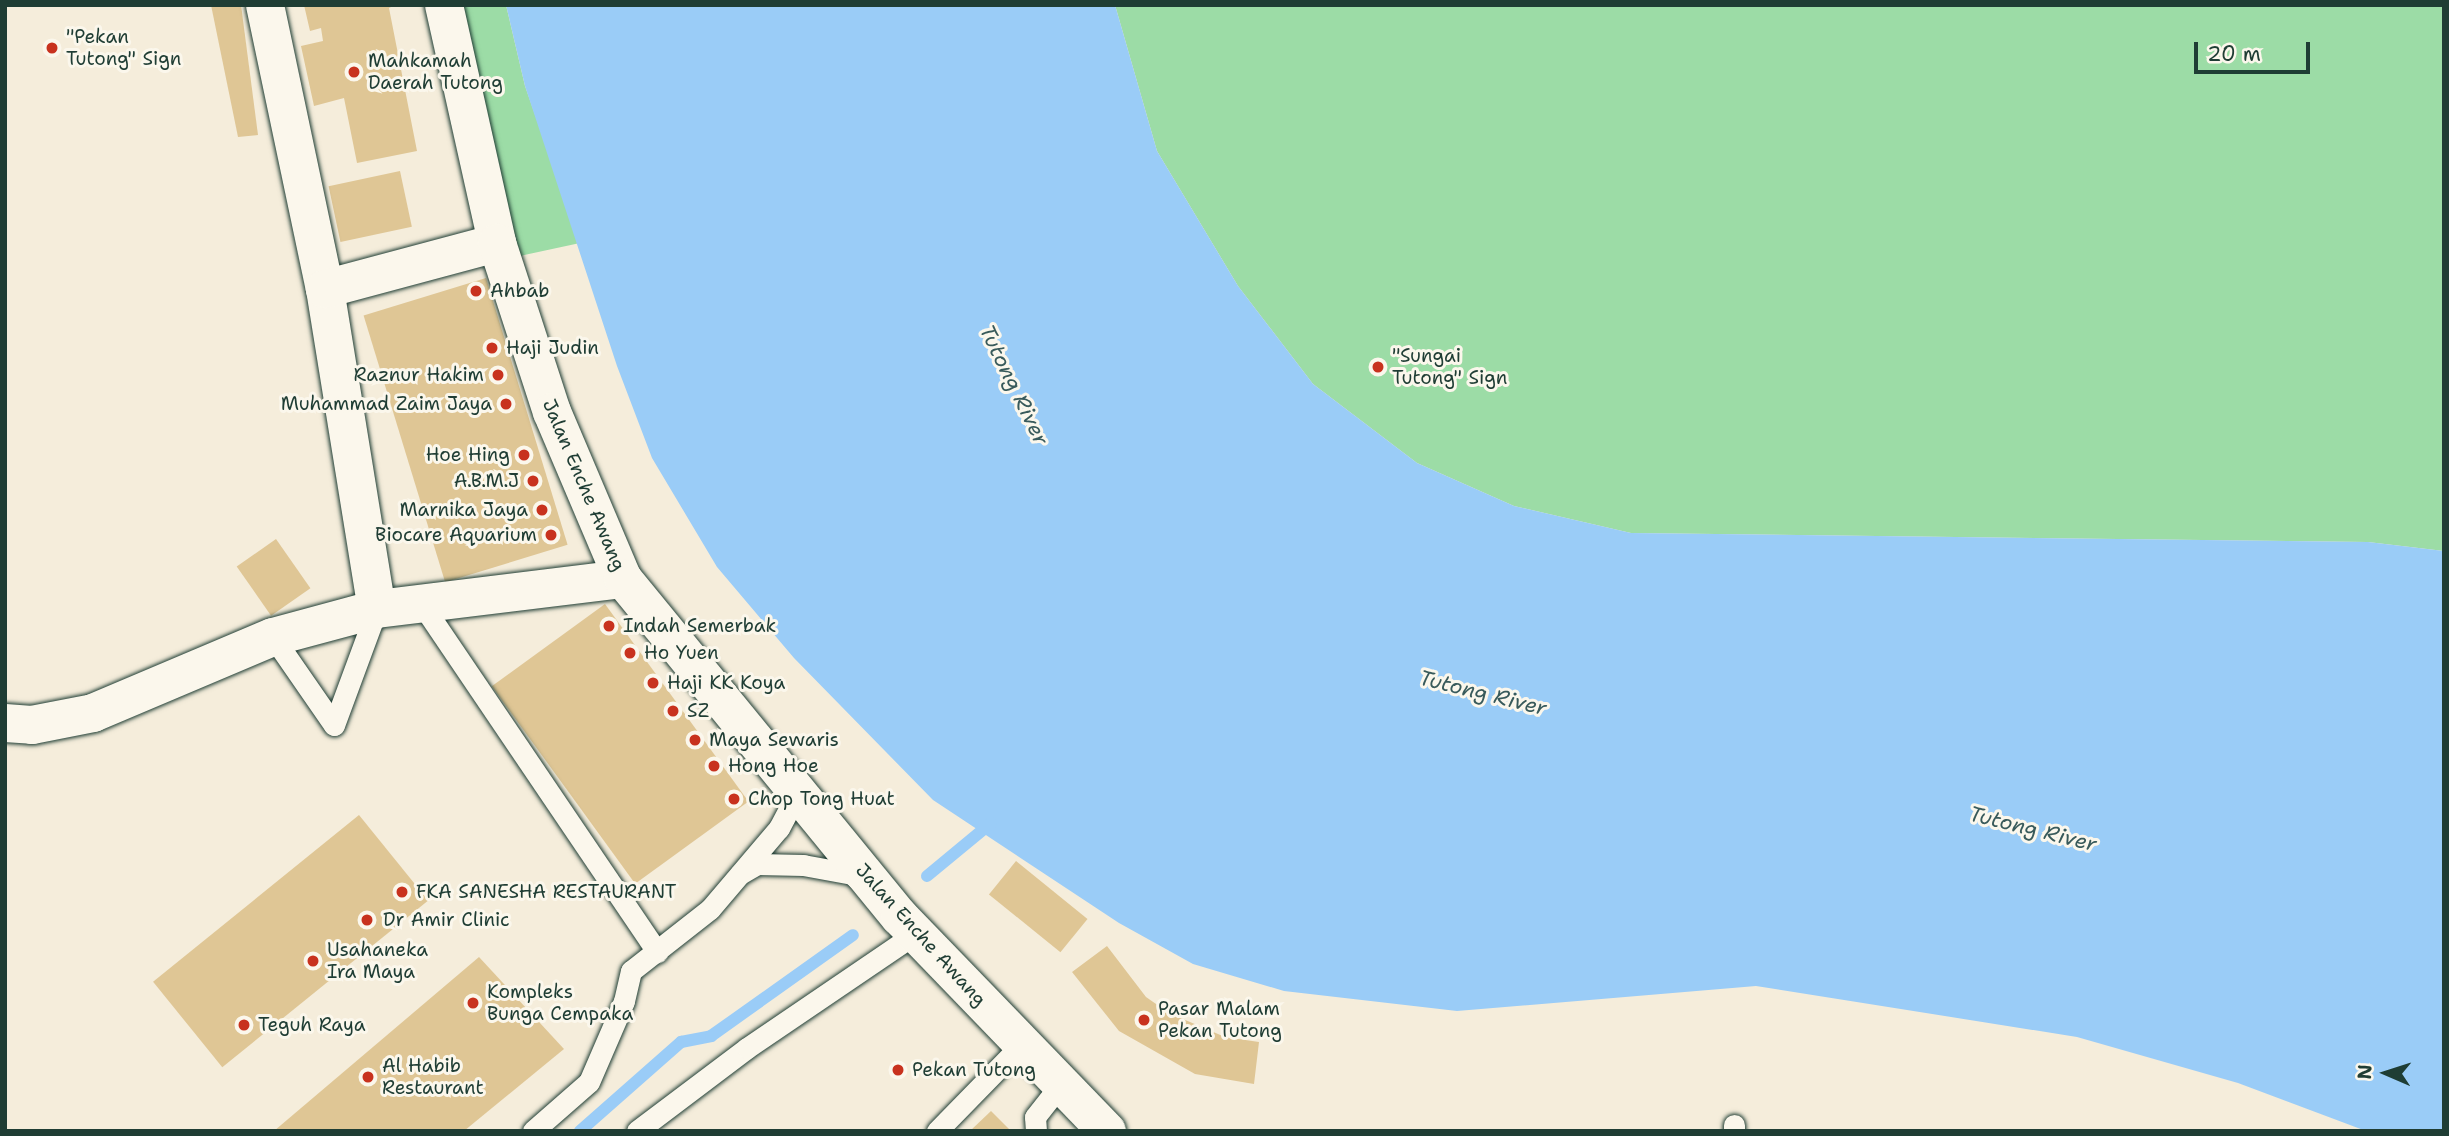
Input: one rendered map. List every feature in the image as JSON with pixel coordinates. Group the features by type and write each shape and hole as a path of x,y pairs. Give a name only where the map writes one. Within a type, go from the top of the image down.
{"street":[{"path":"265,5 325,289 377,609"},
{"name":"Jalan Enche Awang","path":"444,5 497,243 552,412 623,579 907,926 1107,1131"},
{"path":"325,289 497,243"},
{"path":"5,723 46,723 93,713 273,637 377,609 423,606 623,579"}],"lane":[{"path":"423,606 657,952"},
{"path":"273,637 334,725 377,609"},
{"path":"533,1131 589,1082 624,1002 631,971 710,909 734,877 779,828 798,792"},
{"path":"640,1130 907,926 852,874 757,864 734,877"},
{"path":"937,1131 1023,1043"},
{"path":"1036,1131 1035,1117 1061,1084"}],"green space":[{"path":"463,5 506,5 525,86 580,243 515,257"},
{"path":"1115,5 2444,5 2444,551 2368,542 1631,533 1514,506 1417,463 1313,384 1238,286 1157,151"}],"water":[{"name":"Tutong River","path":"506,5 1115,5 1157,151 1238,286 1313,384 1417,463 1514,506 1631,533 2368,542 2444,551 2444,1131 2366,1131 2238,1083 2077,1037 1756,986 1457,1011 1284,991 1193,964 1119,923 933,800 794,658 717,567 652,458 617,366 525,86"}],"building":[{"path":"211,5 241,5 258,135 238,137"},
{"name":"Mahkamah Daerah Tutong","path":"304,5 395,5 389,8 417,151 357,163 344,98 314,106 301,46 323,41 321,28 310,31"},
{"path":"400,171 412,227 340,242 329,186"},
{"path":"486,278 568,545 445,582 364,315"},
{"path":"276,539 310,588 271,616 237,567"},
{"path":"605,604 748,801 635,884 492,686"},
{"path":"359,815 428,900 222,1067 153,982"},
{"path":"1016,861 1087,919 1060,952 989,894"},
{"name":"Pasar Malam Pekan Tutong","path":"1107,946 1146,997 1169,1013 1225,1037 1259,1042 1254,1084 1195,1074 1119,1031 1072,972"},
{"name":"Kompleks Bunga Cempaka","path":"479,957 564,1049 464,1131 274,1131"},
{"path":"991,1111 1011,1131 970,1131"}],"waterway":[{"path":"927,876 991,823"},
{"path":"580,1131 681,1042 711,1036 853,935"}],"place":[{"name":"\"Pekan Tutong\" Sign","path":"52,48"},
{"name":"Mahkamah Daerah Tutong","path":"354,72"},
{"name":"Ahbab","path":"476,291"},
{"name":"Haji Judin","path":"492,348"},
{"name":"\"Sungai Tutong\" Sign","path":"1378,367"},
{"name":"Raznur Hakim","path":"498,375"},
{"name":"Muhammad Zaim Jaya","path":"506,404"},
{"name":"Hoe Hing","path":"524,455"},
{"name":"A.B.M.J","path":"533,481"},
{"name":"Marnika Jaya","path":"542,510"},
{"name":"Biocare Aquarium","path":"551,535"},
{"name":"Indah Semerbak","path":"609,626"},
{"name":"Ho Yuen","path":"630,653"},
{"name":"Haji KK Koya","path":"653,683"},
{"name":"SZ","path":"673,711"},
{"name":"Maya Sewaris","path":"695,740"},
{"name":"Hong Hoe","path":"714,766"},
{"name":"Chop Tong Huat","path":"734,799"},
{"name":"FKA SANESHA RESTAURANT","path":"402,892"},
{"name":"Dr Amir Clinic","path":"367,920"},
{"name":"Usahaneka Ira Maya","path":"313,961"},
{"name":"Kompleks Bunga Cempaka","path":"473,1003"},
{"name":"Pasar Malam Pekan Tutong","path":"1144,1020"},
{"name":"Teguh Raya","path":"244,1025"},
{"name":"Pekan Tutong","path":"898,1070"},
{"name":"Al Habib Restaurant","path":"368,1077"}]}
